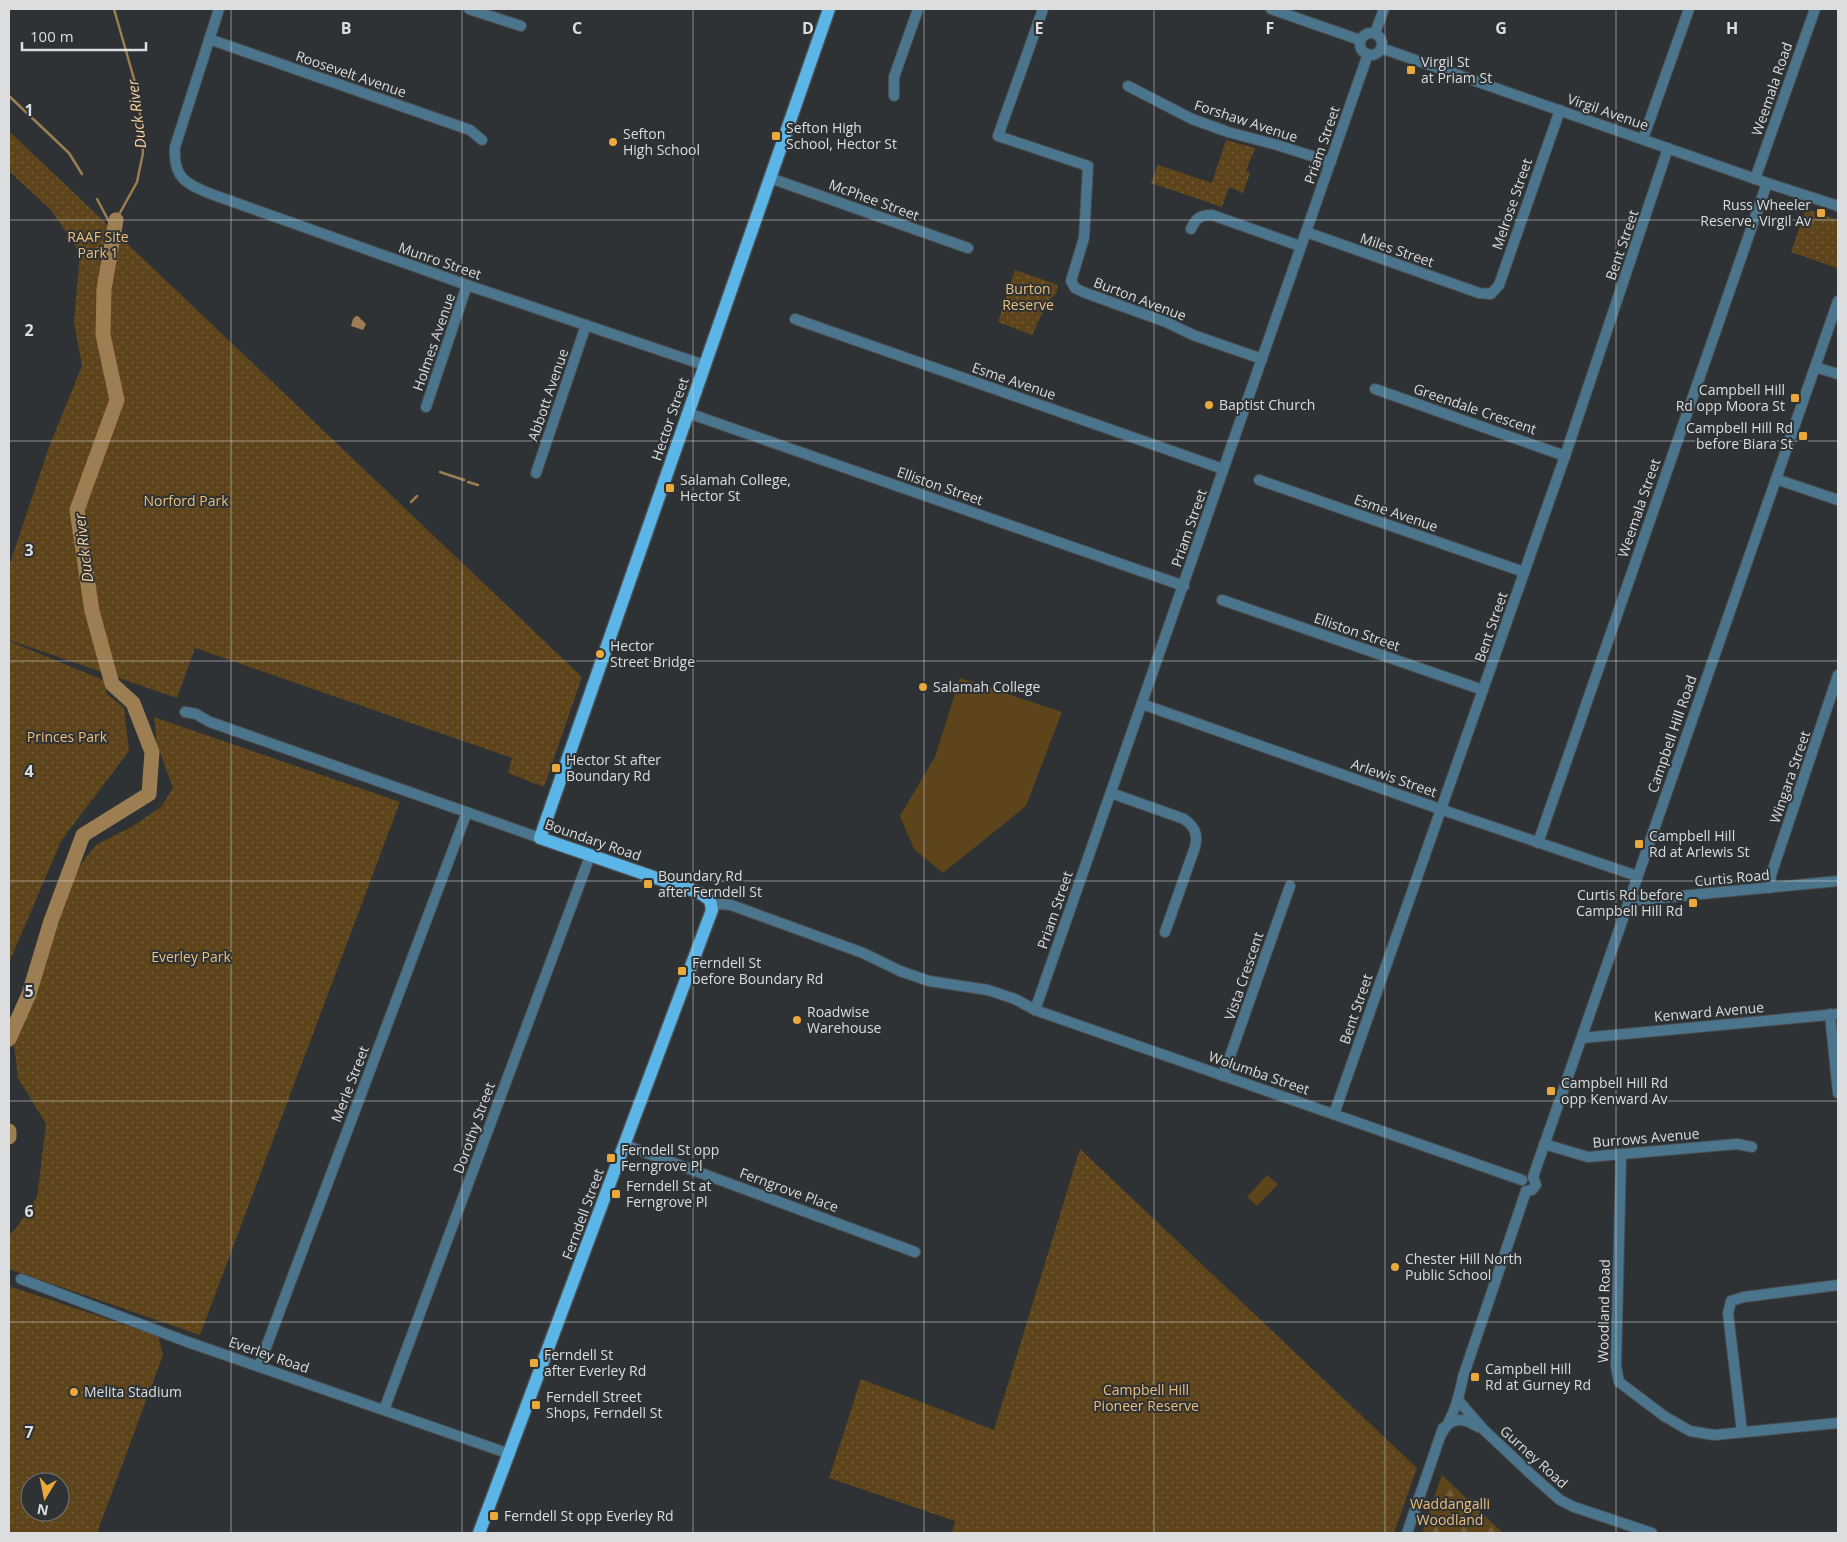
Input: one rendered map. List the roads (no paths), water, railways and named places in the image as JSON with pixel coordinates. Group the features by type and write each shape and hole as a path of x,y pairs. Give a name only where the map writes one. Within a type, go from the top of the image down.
{"main road":[{"name":"Hector Street","path":"540,838 829,9"},
{"name":"Boundary Road","path":"540,838 700,893 707,896 712,905"},
{"name":"Ferndell Street","path":"479,1533 710,918 712,905"}],"street":[{"path":"209,39 219,9"},
{"path":"469,9 520,26"},
{"path":"894,96 894,77 918,9"},
{"name":"Burton Avenue","path":"1043,9 998,136 1088,166 1084,238 1072,275 1072,284 1075,288 1166,322 1193,335 1262,359"},
{"path":"1271,9 1360,40"},
{"path":"1375,33 1384,9"},
{"path":"1643,139 1687,9"},
{"name":"Weemala Road","path":"1755,179 1815,9"},
{"path":"1360,40 1365,34 1375,33"},
{"path":"1360,40 1362,50 1368,54 1375,54 1381,48 1382,40 1375,33"},
{"name":"Roosevelt Avenue","path":"209,39 470,130 482,140"},
{"name":"Munro Street","path":"209,39 175,147 176,167 188,184 211,194 467,285 704,365"},
{"name":"Virgil Avenue","path":"1381,48 1838,208"},
{"name":"Priam Street","path":"1035,1010 1368,54"},
{"name":"Forshaw Avenue","path":"1128,86 1192,119 1228,132 1277,144 1331,162"},
{"name":"Melrose Street","path":"1479,293 1490,294 1499,285 1560,110"},
{"name":"Bent Street","path":"1334,1114 1565,456 1668,148"},
{"name":"McPhee Street","path":"770,178 968,248"},
{"name":"Weemala Street","path":"1538,843 1767,183"},
{"path":"1191,229 1201,216 1212,215 1300,246"},
{"name":"Miles Street","path":"1306,232 1479,293"},
{"name":"Holmes Avenue","path":"426,407 467,285"},
{"name":"Campbell Hill Road","path":"1533,1177 1838,301"},
{"name":"Esme Avenue","path":"795,319 1223,469"},
{"name":"Abbott Avenue","path":"536,473 586,325"},
{"path":"1815,367 1838,374"},
{"name":"Greendale Crescent","path":"1375,389 1565,456"},
{"name":"Elliston Street","path":"688,413 1184,586"},
{"path":"1776,479 1838,500"},
{"name":"Esme Avenue","path":"1259,480 1524,572"},
{"name":"Elliston Street","path":"1222,600 1483,690"},
{"name":"Wingara Street","path":"1770,888 1771,875 1838,675"},
{"name":"Arlewis Street","path":"1142,704 1637,876"},
{"name":"Boundary Road","path":"185,712 196,714 210,722 540,838"},
{"path":"1111,793 1184,819 1195,830 1197,839 1195,848 1166,932"},
{"name":"Merle Street","path":"259,1366 467,812"},
{"name":"Dorothy Street","path":"384,1410 590,856"},
{"name":"Curtis Road","path":"1628,901 1838,881"},
{"name":"Vista Crescent","path":"1223,1076 1290,886"},
{"name":"Wolumba Street","path":"712,905 731,905 863,953 900,971 929,981 988,990 1015,999 1035,1010 1522,1180"},
{"path":"1834,1014 1838,1093"},
{"name":"Kenward Avenue","path":"1582,1038 1834,1014"},
{"name":"Burrows Avenue","path":"1544,1144 1588,1157 1737,1144 1752,1147"},
{"name":"Ferngrove Place","path":"625,1145 914,1252"},
{"name":"Woodland Road","path":"1621,1154 1616,1366 1619,1382 1664,1416 1690,1431 1714,1435 1838,1423"},
{"path":"1528,1176 1533,1177 1536,1185 1532,1190 1526,1191 1522,1186 1522,1180 1528,1176"},
{"path":"1407,1533 1438,1446 1458,1400 1463,1377 1526,1191"},
{"name":"Everley Road","path":"21,1279 259,1366 510,1454"},
{"path":"1742,1432 1728,1313 1731,1301 1838,1285"},
{"path":"1445,1429 1444,1421 1454,1393 1463,1377"},
{"name":"Gurney Road","path":"1458,1400 1483,1430 1539,1483 1560,1500 1574,1507 1652,1533"},
{"name":"Gurney Road","path":"1445,1429 1454,1420 1462,1420 1468,1421 1483,1430"}],"water":[{"path":"356,316 366,324 363,330 351,326"}],"waterway":[{"name":"Duck River","path":"114,9 136,86 143,153 137,182 116,220"},
{"path":"9,96 69,153 82,174"},
{"path":"97,199 114,231"},
{"name":"Duck River","path":"9,1039 29,994 51,921 83,835 149,794 152,752 133,703 112,684 92,611 77,510 117,400 103,335 104,289 116,220"},
{"path":"440,472 464,480"},
{"path":"468,482 478,485"},
{"path":"411,502 417,496"},
{"name":"Duck River","path":"9,1131 9,1137"}],"place":[{"name":"Virgil St at Priam St","path":"1411,70"},
{"name":"Sefton High School, Hector St","path":"776,136"},
{"name":"Sefton High School","path":"613,142"},
{"name":"Russ Wheeler Reserve, Virgil Av","path":"1821,213"},
{"name":"Campbell Hill Rd opp Moora St","path":"1795,398"},
{"name":"Baptist Church","path":"1209,405"},
{"name":"Campbell Hill Rd before Biara St","path":"1803,436"},
{"name":"Salamah College, Hector St","path":"670,488"},
{"name":"Hector Street Bridge","path":"600,654"},
{"name":"Salamah College","path":"923,687"},
{"name":"Hector St after Boundary Rd","path":"556,768"},
{"name":"Campbell Hill Rd at Arlewis St","path":"1639,844"},
{"name":"Boundary Rd after Ferndell St","path":"648,884"},
{"name":"Curtis Rd before Campbell Hill Rd","path":"1693,903"},
{"name":"Ferndell St before Boundary Rd","path":"682,971"},
{"name":"Roadwise Warehouse","path":"797,1020"},
{"name":"Campbell Hill Rd opp Kenward Av","path":"1551,1091"},
{"name":"Ferndell St opp Ferngrove Pl","path":"611,1158"},
{"name":"Ferndell St at Ferngrove Pl","path":"616,1194"},
{"name":"Chester Hill North Public School","path":"1395,1267"},
{"name":"Ferndell St after Everley Rd","path":"534,1363"},
{"name":"Campbell Hill Rd at Gurney Rd","path":"1475,1377"},
{"name":"Melita Stadium","path":"74,1392"},
{"name":"Ferndell Street Shops, Ferndell St","path":"536,1405"},
{"name":"Ferndell St opp Everley Rd","path":"494,1516"}],"park label":[{"name":"RAAF Site Park 1","path":"98,246"},
{"name":"Burton Reserve","path":"1028,298"},
{"name":"Norford Park","path":"186,501"},
{"name":"Princes Park","path":"67,737"},
{"name":"Everley Park","path":"191,957"},
{"name":"Campbell Hill Pioneer Reserve","path":"1146,1398"},
{"name":"Waddangalli Woodland","path":"1450,1512"}]}
